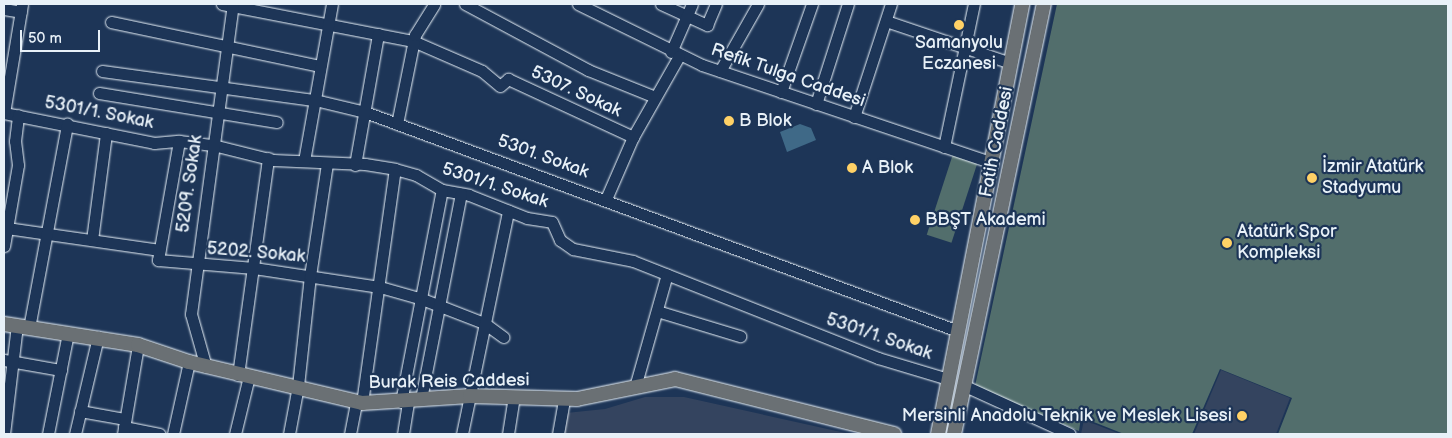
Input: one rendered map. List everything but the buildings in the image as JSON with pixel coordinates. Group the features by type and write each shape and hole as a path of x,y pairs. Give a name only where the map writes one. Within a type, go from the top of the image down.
{"main road":[{"path":"938,434 993,163 1022,4"},
{"name":"Fatih Caddesi","path":"954,434 1044,4"},
{"name":"Burak Reis Caddesi","path":"16,326 98,337 138,345 206,367 298,386 359,402 410,401 470,396 564,400 599,397 675,379 894,434"}],"street":[{"name":"5307. Sokak","path":"229,4 413,41 482,71 500,86 508,79 633,138"},
{"name":"5209. Sokak","path":"206,367 190,314 227,44 229,4"},
{"path":"304,161 332,4"},
{"path":"397,124 413,41 434,4"},
{"path":"465,4 588,70 656,97"},
{"name":"Refik Tulga Caddesi","path":"579,4 675,54 854,118 993,163"},
{"path":"661,4 707,25 716,4"},
{"name":"5307. Sokak","path":"606,199 633,138 656,97 675,54 692,4"},
{"path":"720,71 758,4"},
{"path":"781,92 812,4"},
{"path":"816,104 848,4"},
{"path":"854,118 891,4"},
{"path":"944,147 974,4"},
{"path":"4,9 22,8 9,50 4,113"},
{"path":"886,21 1011,63"},
{"path":"111,22 227,44 320,66"},
{"path":"355,164 378,34"},
{"name":"5301. Sokak","path":"102,71 315,100 365,112 606,199 958,331"},
{"path":"99,93 277,122"},
{"name":"5301/1. Sokak","path":"4,113 67,124 154,143 179,141 212,145 268,158 355,164 395,169 416,175 442,190 462,194 508,211 552,222 560,240 573,249 633,262 871,356 948,379"},
{"path":"4,246 18,165 15,141 18,116"},
{"path":"4,434 8,360 16,326 45,234 67,124"},
{"path":"92,240 106,133"},
{"path":"7,228 159,250 179,141"},
{"path":"235,434 268,158"},
{"path":"289,434 298,386 310,276 327,163"},
{"path":"350,434 359,402 380,287 395,169"},
{"path":"403,434 410,401 422,299 442,190"},
{"path":"410,401 441,307 462,194"},
{"path":"462,434 508,211"},
{"name":"5202. Sokak","path":"159,250 158,260 196,265 254,268 380,287 422,299 484,323 503,337"},
{"path":"635,388 667,274"},
{"path":"657,310 740,336"},
{"path":"48,434 68,333"},
{"path":"75,434 98,337"},
{"path":"124,427 138,345"},
{"path":"8,360 60,370"},
{"path":"173,434 189,362"},
{"path":"965,386 1070,433"},
{"path":"508,434 514,397"},
{"path":"558,434 564,400"},
{"path":"80,411 124,427 160,434"}],"shaded area":[{"path":"800,124 811,128 816,140 787,152 780,132"},
{"name":"Mersinli Anadolu Teknik ve Meslek Lisesi","path":"1221,370 1290,398 1276,434 1194,434"},
{"path":"645,397 684,397 850,434 562,434 566,413 605,409"},
{"name":"Mersinli Anadolu Teknik ve Meslek Lisesi","path":"1084,420 1120,434 1081,434"}],"green space":[{"name":"Atatürk Spor Kompleksi","path":"1057,4 1448,4 1448,434 1278,434 1292,398 1220,369 1192,434 1124,434 1081,417 1079,431 975,386"},
{"path":"953,154 978,162 951,243 927,235"}],"place":[{"name":"Samanyolu Eczanesi","path":"959,25"},
{"name":"B Blok","path":"729,121"},
{"name":"A Blok","path":"852,168"},
{"name":"İzmir Atatürk Stadyumu","path":"1312,178"},
{"name":"BBŞT Akademi","path":"915,220"},
{"name":"Atatürk Spor Kompleksi","path":"1227,243"},
{"name":"Mersinli Anadolu Teknik ve Meslek Lisesi","path":"1242,416"}]}
